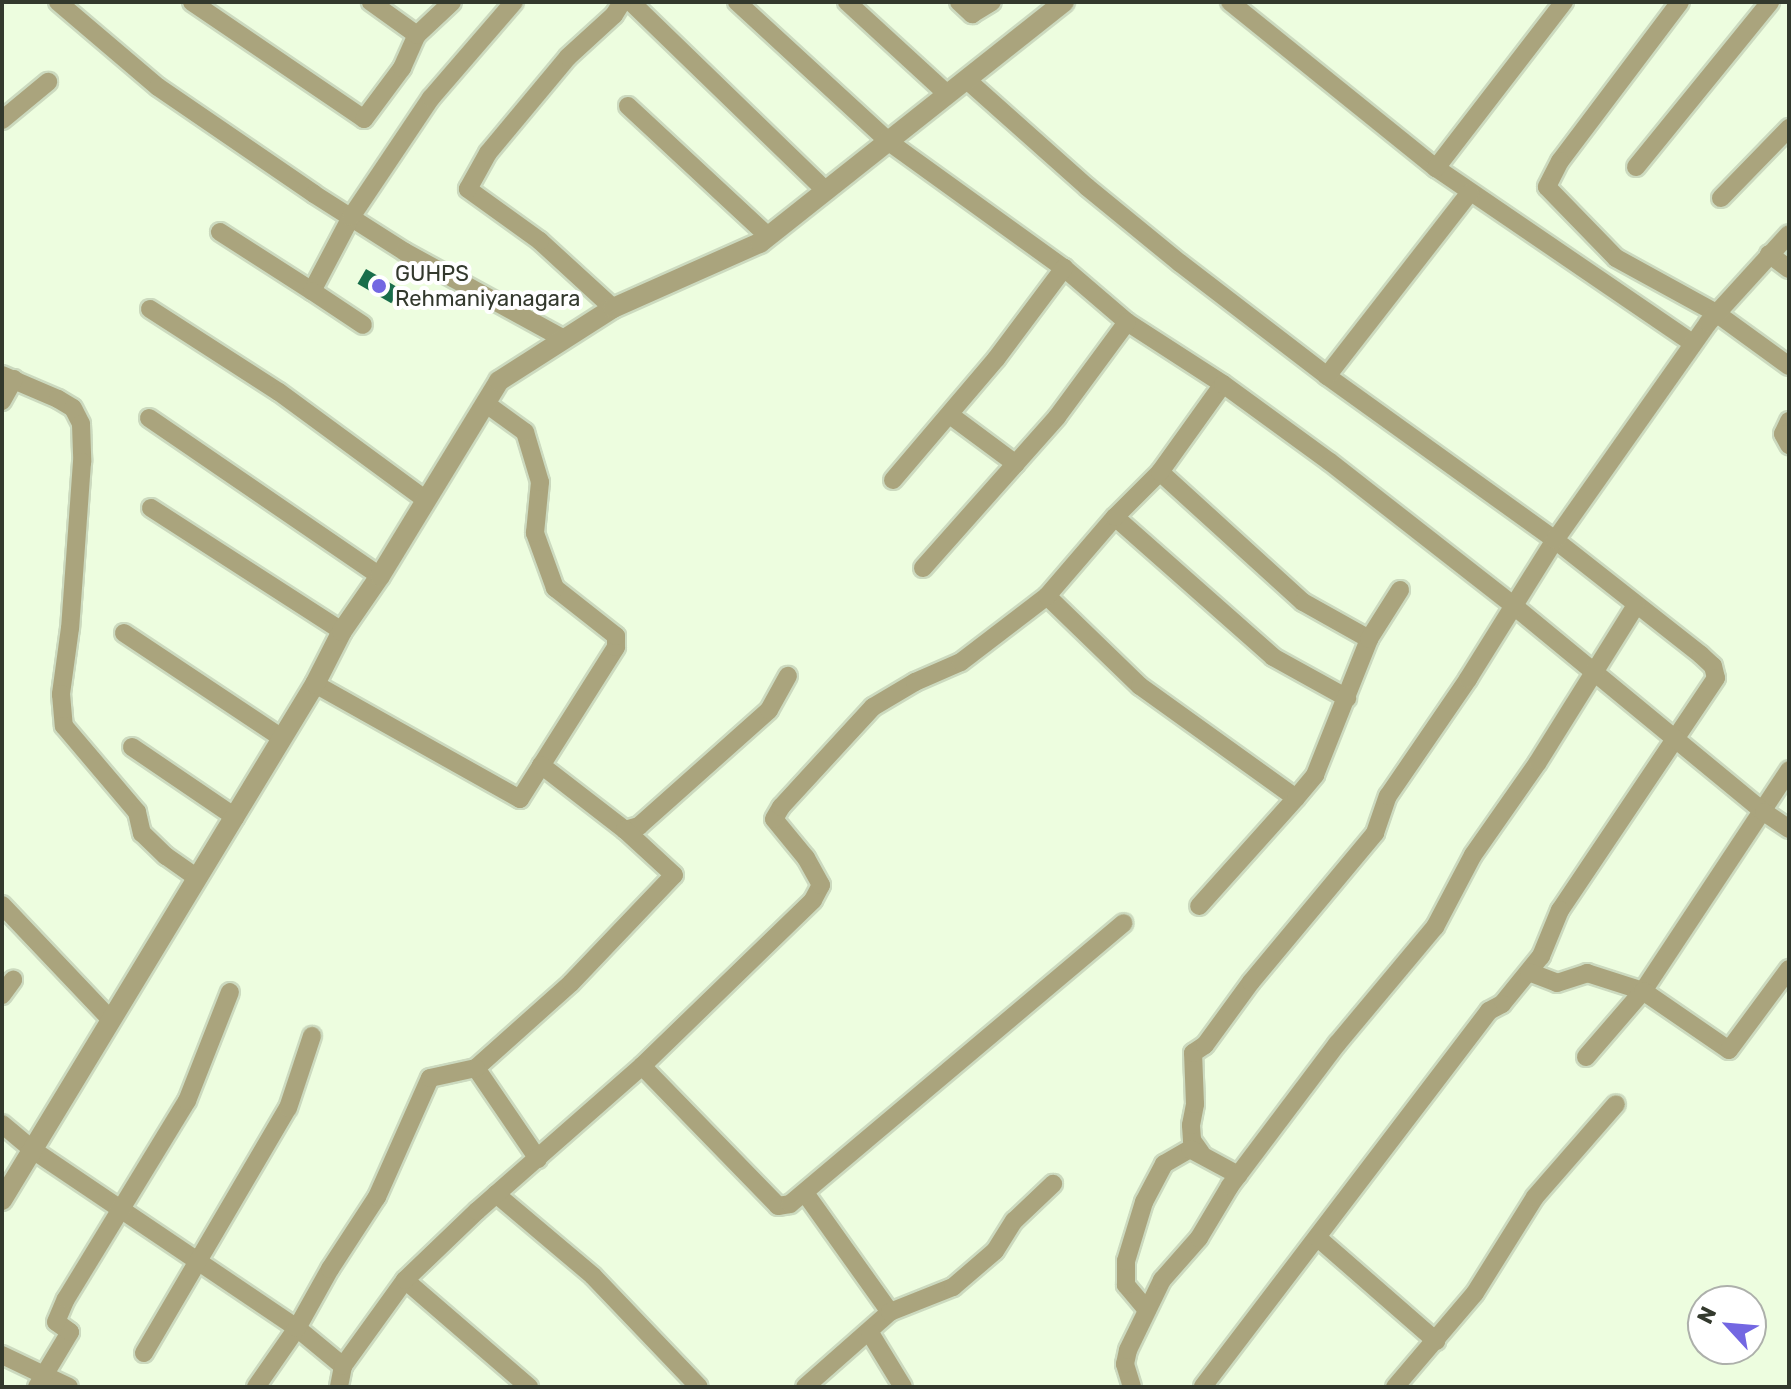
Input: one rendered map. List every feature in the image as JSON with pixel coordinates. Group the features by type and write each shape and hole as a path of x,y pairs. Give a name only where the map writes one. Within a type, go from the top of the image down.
{"street":[{"path":"58,2 158,87 351,217 405,252 564,339"},
{"path":"192,2 364,119 402,68 417,35 452,2"},
{"path":"371,2 417,35"},
{"path":"312,291 351,217 431,98 514,2"},
{"path":"613,308 540,241 468,189 488,153 568,57 614,15 622,2"},
{"path":"631,2 826,191"},
{"path":"737,2 889,142 1064,268 1127,322 1223,384 1330,462 1514,606 1764,812 1789,829"},
{"path":"847,2 948,95"},
{"path":"959,2 972,14 992,2"},
{"path":"2,1200 315,684 342,631 380,576 499,381 613,308 768,236 1064,2"},
{"path":"1230,2 1436,168 1693,343"},
{"path":"1436,168 1564,2"},
{"path":"1680,2 1560,161 1547,187 1616,258 1716,313 1789,366"},
{"path":"1636,167 1770,2"},
{"path":"967,80 1087,187 1327,376 1555,540 1701,655 1713,666 1716,678 1560,910 1541,956 1502,1004 1489,1011 1203,1387"},
{"path":"2,120 48,82"},
{"path":"628,106 768,236"},
{"path":"1721,198 1789,128"},
{"path":"1327,376 1470,192"},
{"path":"220,232 363,325"},
{"path":"1201,1153 1192,1140 1195,1104 1193,1053 1205,1045 1251,982 1375,833 1388,796 1403,771 1555,540 1693,343 1716,313 1789,234"},
{"path":"1769,254 1789,269"},
{"path":"893,480 950,415 1064,268"},
{"path":"150,309 279,392 426,500"},
{"path":"923,568 1057,417 1127,322"},
{"path":"2,401 8,377 73,408 81,424 82,462 70,628 61,694 64,726 137,812 142,833 166,856 197,878"},
{"path":"339,1387 343,1366 405,1280 496,1194 642,1066 813,900 821,885 806,858 774,819 781,807 873,707 915,682 961,662 1047,596 1115,517 1160,472 1223,384"},
{"path":"315,684 520,799 616,647 616,636 555,588 535,533 540,482 525,432 485,403"},
{"path":"950,415 1016,464"},
{"path":"149,418 380,576"},
{"path":"1789,421 1783,434 1789,445"},
{"path":"1160,472 1303,602 1369,639"},
{"path":"151,508 342,631"},
{"path":"1115,517 1273,657 1347,698"},
{"path":"1199,906 1315,775 1369,639 1400,590"},
{"path":"1047,596 1140,686 1296,798"},
{"path":"1132,1387 1125,1364 1162,1280 1199,1238 1238,1175 1337,1044 1435,927 1473,855 1538,762 1636,605"},
{"path":"124,633 282,738"},
{"path":"625,830 639,826 671,800 769,710 788,676"},
{"path":"132,747 235,817"},
{"path":"256,1387 297,1328 330,1269 377,1197 430,1078 476,1068 571,983 674,875 625,830 541,765"},
{"path":"1586,1057 1643,991 1789,770"},
{"path":"2,905 111,1020"},
{"path":"642,1066 778,1206 790,1204 1124,923"},
{"path":"1529,972 1557,983 1587,973 1643,991 1729,1050 1789,969"},
{"path":"41,1380 70,1332 56,1322 66,1299 187,1101 230,992"},
{"path":"144,1353 288,1108 312,1036"},
{"path":"476,1068 538,1159"},
{"path":"1395,1387 1475,1293 1535,1197 1616,1104"},
{"path":"2,1124 33,1150 121,1211 297,1328 343,1366"},
{"path":"1147,1310 1126,1285 1131,1234 1164,1164 1190,1149 1238,1175"},
{"path":"805,1387 870,1333 890,1312 953,1287 995,1251 1014,1221 1053,1184"},
{"path":"805,1193 890,1312"},
{"path":"496,1194 593,1276 699,1387"},
{"path":"1318,1238 1436,1341"},
{"path":"405,1280 529,1387"},
{"path":"870,1333 903,1387"},
{"path":"2,1355 41,1380 69,1387"},
{"path":"824,1372 836,1387"}],"building":[{"name":"GUHPS Rehmaniyanagara","path":"366,269 400,288 391,303 358,284"}],"place":[{"name":"GUHPS Rehmaniyanagara","path":"379,286"}]}
